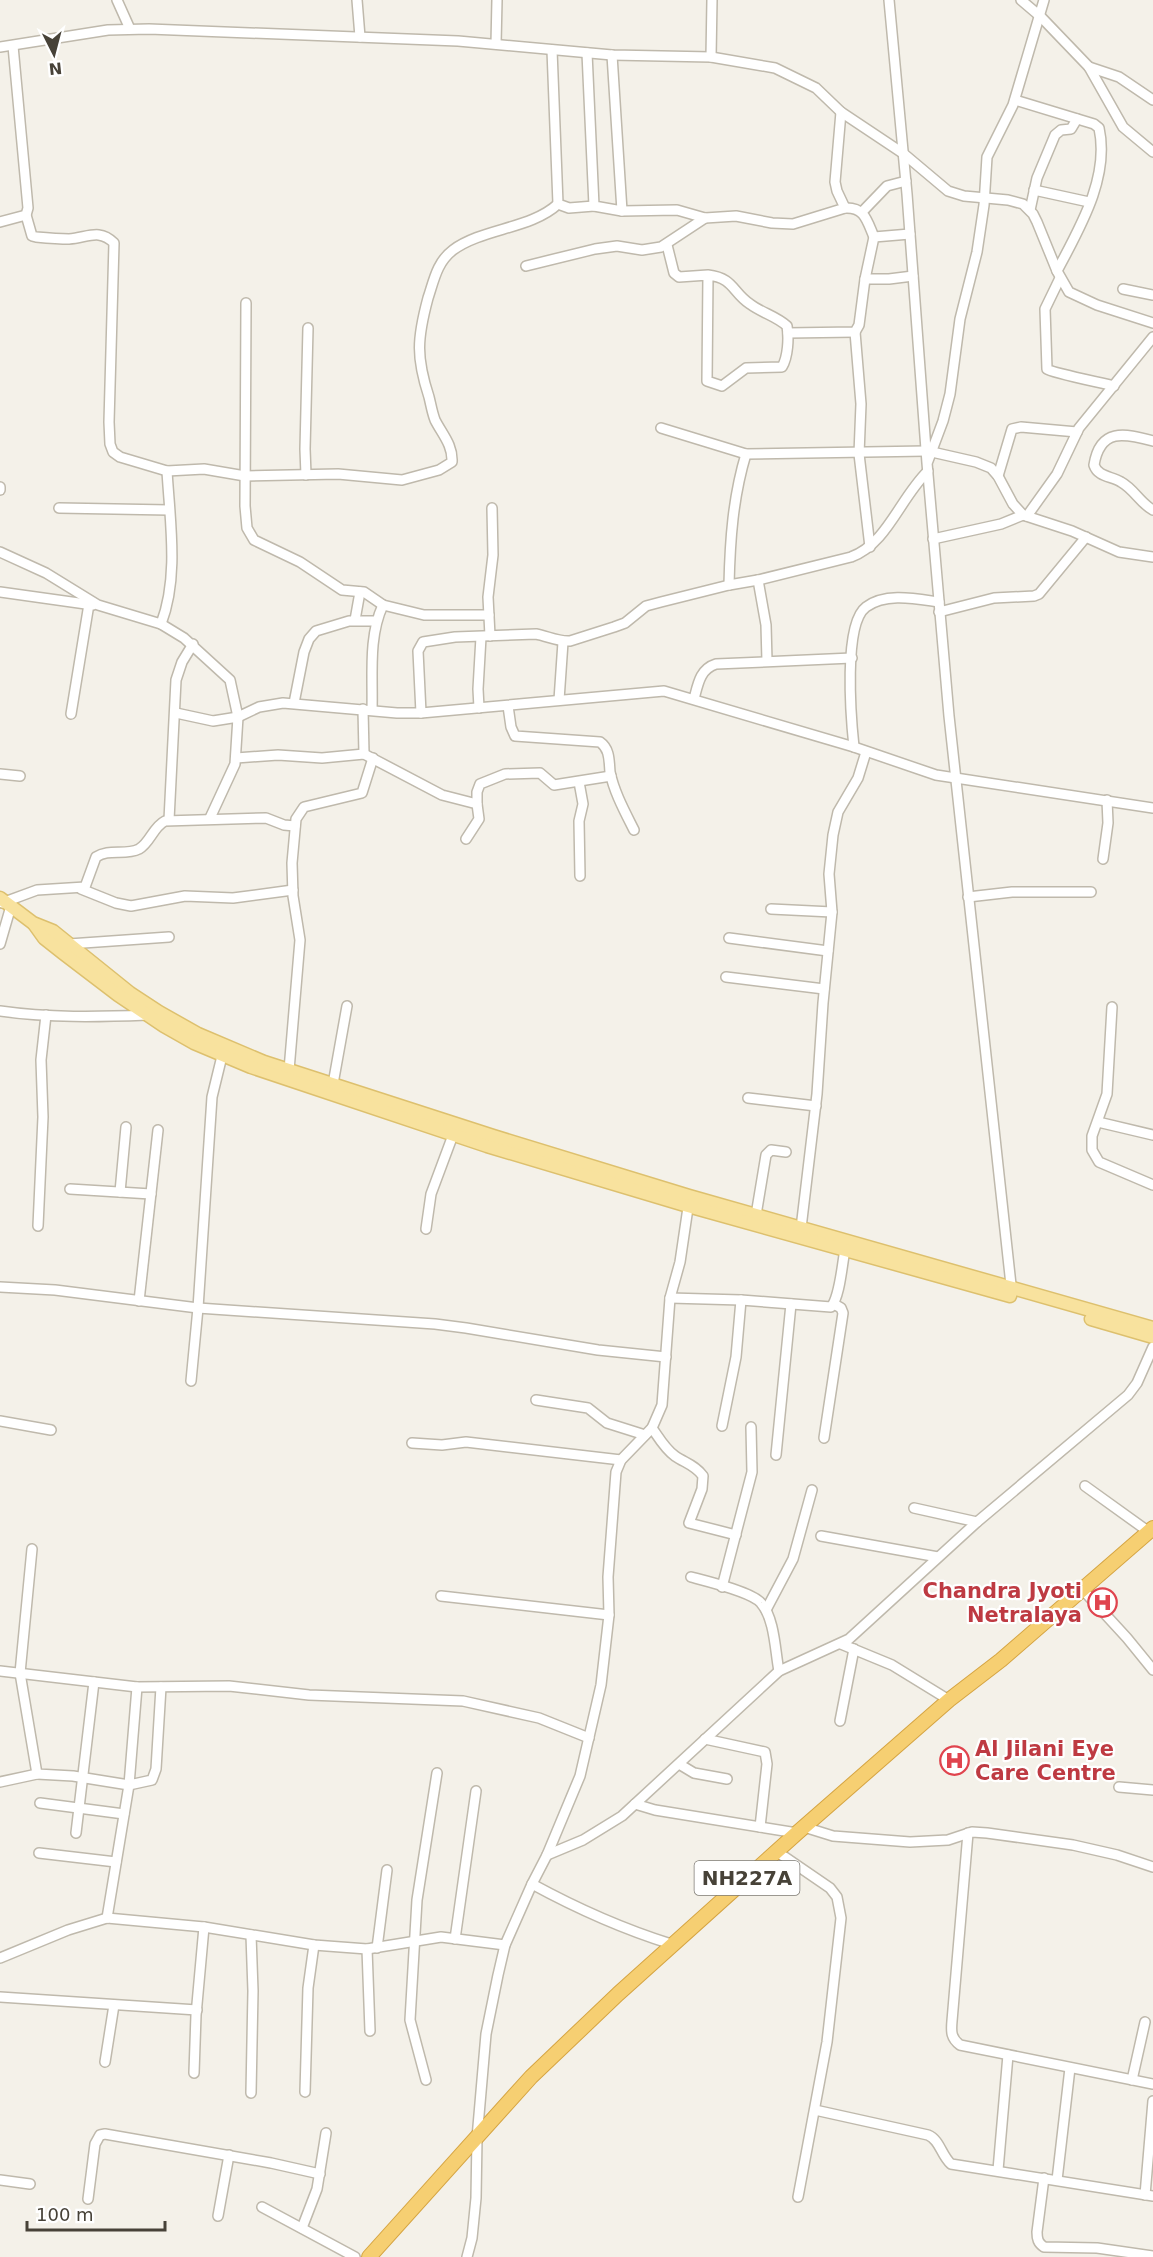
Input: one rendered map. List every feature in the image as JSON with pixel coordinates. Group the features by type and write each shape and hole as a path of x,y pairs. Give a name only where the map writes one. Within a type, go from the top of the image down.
{"highway":[{"name":"NH227A","path":"369,2257 531,2076 671,1944 949,1700 1001,1660 1151,1530"}],"main road":[{"path":"4,902 33,923 53,931 130,993 159,1012 224,1046 289,1070 845,1250 1153,1328"},
{"path":"33,923 44,938 63,954 175,1033 222,1056 273,1076 453,1135 689,1201 801,1227 1153,1337"}],"street":[{"path":"117,0 130,29"},
{"path":"357,0 360,38"},
{"path":"496,44 497,0"},
{"path":"711,57 712,0"},
{"path":"889,0 929,452"},
{"path":"1021,0 1041,16 1089,67 1123,127 1153,152"},
{"path":"1012,1292 955,779 927,467 929,452 950,394 960,319 977,252 985,197 987,157 1015,100 1044,0"},
{"path":"0,47 108,30 130,29 496,44 612,55 711,57 775,68 816,88 841,112 903,154 948,191 964,196 1016,202 1030,210 1069,292 1077,297 1153,323"},
{"path":"12,46 28,208 26,215 32,236 68,239 95,233 114,243 109,422 110,444 113,452 120,457 167,471 204,470 245,476 338,474 402,480 433,472 452,462 451,448 434,416 422,379 419,359 421,328 439,266 443,258 458,247 494,231 535,218 558,204 570,208 594,206 622,211 684,211 705,218 736,216 772,223 793,224 845,208 854,208 862,212 874,237 865,279 859,325 855,332 861,404 859,454 870,547"},
{"path":"552,50 558,204"},
{"path":"587,53 594,206"},
{"path":"612,55 622,211"},
{"path":"1089,67 1119,77 1153,100"},
{"path":"1015,100 1094,124 1099,128 1101,162 1078,231 1045,309 1047,369 1050,372 1073,375 1114,386"},
{"path":"841,112 835,182 845,208"},
{"path":"1030,210 1034,190 1056,135 1061,130 1071,129 1077,119"},
{"path":"862,212 887,186 906,181"},
{"path":"1034,190 1089,202"},
{"path":"0,222 26,215"},
{"path":"526,266 595,249 617,246 642,249 667,244 705,218"},
{"path":"874,237 910,234"},
{"path":"667,244 674,273 679,277 708,275 719,276 735,287 746,302 787,326 786,357 782,367 746,368 722,386 707,381 708,275"},
{"path":"865,279 913,276"},
{"path":"1123,289 1153,295"},
{"path":"246,303 245,476 247,528 254,540 300,562 336,588 369,595 383,605 432,615 489,615"},
{"path":"306,475 308,328"},
{"path":"788,333 855,332"},
{"path":"933,539 1002,524 1025,515 1057,474 1077,432 1153,337"},
{"path":"998,476 1012,429 1021,427 1077,432"},
{"path":"661,428 746,454 929,452 985,465 998,476 1013,504 1025,515 1048,522 1119,552 1153,557"},
{"path":"1153,441 1130,435 1106,439 1098,447 1094,465 1099,473 1126,485 1143,504 1153,510"},
{"path":"729,585 735,500 746,454"},
{"path":"421,713 418,662 420,646 423,642 432,639 536,634 562,642 625,623 646,606 850,557 870,547 882,533 927,467"},
{"path":"161,624 167,609 172,583 167,471"},
{"path":"59,507 169,510"},
{"path":"479,708 478,689 489,615 488,597 493,545 492,508"},
{"path":"939,612 994,598 1039,594 1086,537"},
{"path":"0,552 46,573 94,605"},
{"path":"759,580 766,626 767,661"},
{"path":"0,592 94,605 161,624 193,644 230,680 238,717 236,758 233,771 210,818"},
{"path":"355,620 360,592"},
{"path":"854,747 850,701 852,658 858,615 865,608 882,601 907,598 939,602"},
{"path":"72,714 94,605"},
{"path":"289,1070 300,940 293,890 292,863 295,826 299,813 304,807 362,793 368,756 367,710 376,621 383,605"},
{"path":"294,703 304,652 313,635 320,629 355,620 376,621"},
{"path":"559,700 562,642"},
{"path":"169,820 178,671 193,644"},
{"path":"694,699 700,679 711,665 852,658"},
{"path":"176,713 213,721 238,717 249,710 271,703 421,713 657,690 854,747 914,769 955,779 1153,808"},
{"path":"508,706 511,727 515,736 604,744 609,756 611,776 634,830"},
{"path":"801,1227 816,1106 832,912 830,865 835,823 843,803 858,778 866,752"},
{"path":"236,758 278,755 322,758 368,756 442,795 477,804"},
{"path":"466,839 479,819 477,792 480,784 506,774 540,773 554,785 611,776"},
{"path":"0,774 20,776"},
{"path":"579,782 583,804 579,821 580,876"},
{"path":"1103,859 1108,823 1107,800"},
{"path":"81,889 87,884 96,857 106,852 125,852 141,848 158,825 169,820 266,818 284,825 295,826"},
{"path":"0,944 4,902 37,890 81,889 116,903 131,906 185,896 233,898 293,890"},
{"path":"968,897 1027,891 1091,892"},
{"path":"771,909 832,912"},
{"path":"69,944 169,937"},
{"path":"729,938 828,951"},
{"path":"726,977 824,989"},
{"path":"333,1084 347,1006"},
{"path":"1112,1007 1107,1094 1092,1136 1092,1147 1099,1162 1153,1185"},
{"path":"0,1011 95,1017 147,1015"},
{"path":"38,1226 43,1117 41,1060 46,1015"},
{"path":"191,1381 212,1097 222,1056"},
{"path":"748,1098 816,1106"},
{"path":"1098,1122 1153,1135"},
{"path":"120,1192 126,1127"},
{"path":"139,1301 158,1130"},
{"path":"426,1229 430,1194 453,1135"},
{"path":"756,1215 766,1155 771,1150 786,1152"},
{"path":"70,1189 151,1194"},
{"path":"467,2257 476,2198 477,2138 486,2034 505,1945 531,1884 547,1855 580,1776 601,1685 609,1615 608,1577 616,1472 621,1460 649,1432 659,1416 662,1405 670,1298 680,1262 689,1201"},
{"path":"670,1298 741,1300 827,1308 834,1304 845,1250"},
{"path":"0,1287 55,1290 198,1308 435,1324 598,1350 666,1358"},
{"path":"722,1426 736,1357 741,1300"},
{"path":"776,1455 791,1304"},
{"path":"824,1438 843,1312 842,1308 834,1304"},
{"path":"547,1855 583,1840 622,1816 779,1671 849,1639 977,1521 1128,1395 1137,1383 1153,1347"},
{"path":"536,1400 588,1408 607,1423 649,1432 675,1456 695,1466 703,1476 702,1489 689,1523 736,1535"},
{"path":"0,1421 51,1430"},
{"path":"722,1587 752,1472 751,1427"},
{"path":"412,1443 442,1445 466,1442 621,1460"},
{"path":"1084,1486 1151,1530"},
{"path":"766,1610 793,1559 812,1490"},
{"path":"914,1508 977,1521"},
{"path":"821,1536 938,1557"},
{"path":"32,1549 20,1673 37,1774"},
{"path":"691,1577 753,1596 763,1604 771,1624 779,1671"},
{"path":"1082,1588 1153,1670"},
{"path":"441,1596 609,1615"},
{"path":"841,1644 892,1665 949,1700"},
{"path":"840,1721 854,1649"},
{"path":"0,1671 137,1687 229,1686 309,1695 463,1701 539,1718 589,1738"},
{"path":"76,1833 94,1682"},
{"path":"107,1918 129,1785 137,1687"},
{"path":"0,1782 37,1774 82,1777 129,1785 152,1780 155,1775 161,1687"},
{"path":"705,1739 765,1752 767,1764 759,1827"},
{"path":"678,1764 694,1773 727,1779"},
{"path":"426,2080 410,2020 417,1900 437,1773"},
{"path":"1119,1787 1153,1790"},
{"path":"455,1939 476,1791"},
{"path":"40,1803 124,1814"},
{"path":"635,1804 655,1810 759,1827 800,1830 833,1836 910,1842 948,1840 968,1833 987,1833 1073,1845 1117,1855 1153,1867"},
{"path":"968,1833 951,2034 954,2041 960,2045 1153,2084"},
{"path":"776,1851 830,1888 837,1897 841,1918 827,2042 798,2197"},
{"path":"39,1853 116,1862"},
{"path":"377,1948 387,1870"},
{"path":"531,1884 602,1918 671,1944"},
{"path":"0,1958 68,1930 107,1918 204,1927 314,1945 377,1948 441,1937 505,1945"},
{"path":"194,2073 204,1927"},
{"path":"251,1935 253,1991 251,2093"},
{"path":"304,2092 308,1988 314,1945"},
{"path":"367,1948 370,2031"},
{"path":"0,1997 197,2010"},
{"path":"105,2062 114,2005"},
{"path":"1132,2080 1145,2022"},
{"path":"998,2170 1008,2055"},
{"path":"1057,2180 1070,2068"},
{"path":"815,2110 928,2135 933,2137 944,2158 951,2164 1149,2196 1153,2101"},
{"path":"302,2228 320,2175 326,2133"},
{"path":"88,2199 94,2144 100,2135 113,2135 230,2155 320,2175"},
{"path":"218,2216 230,2155"},
{"path":"1044,2178 1037,2232 1037,2240 1044,2247 1097,2248 1153,2256"},
{"path":"0,2180 30,2184"},
{"path":"262,2207 355,2257"}],"place":[{"name":"Chandra Jyoti Netralaya","path":"1103,1603"},
{"name":"Al Jilani Eye Care Centre","path":"954,1761"}]}
